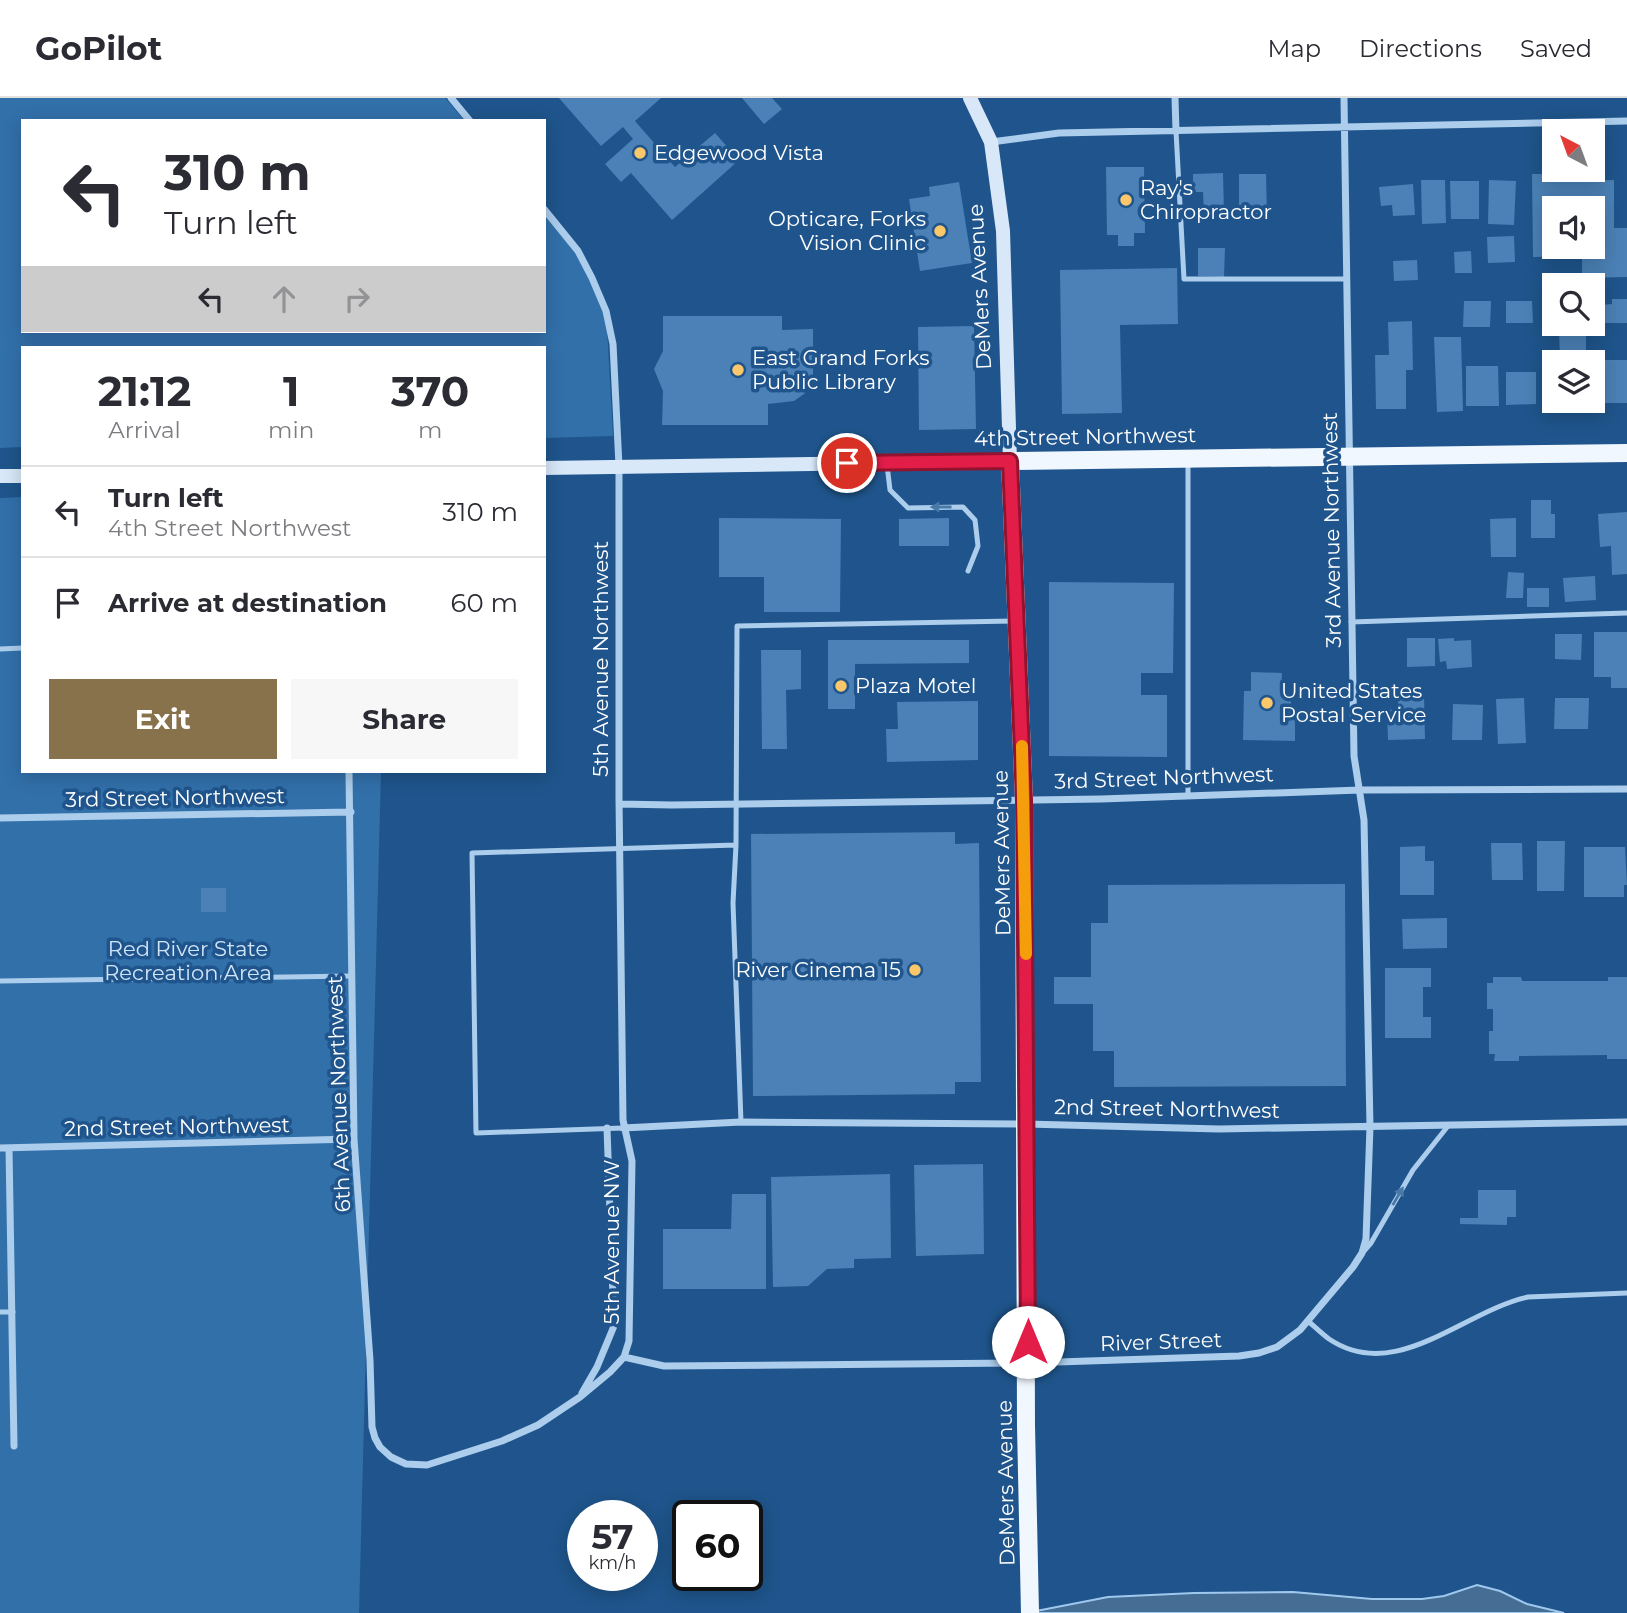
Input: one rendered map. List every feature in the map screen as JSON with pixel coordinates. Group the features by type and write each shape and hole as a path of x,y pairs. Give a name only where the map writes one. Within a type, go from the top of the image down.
{"main road":[{"name":"4th Street Northwest","path":"1010,461 1627,453"},
{"name":"DeMers Avenue","path":"1010,461 1024,800 1030,1613"}],"street":[{"path":"451,98 468,119"},
{"name":"DeMers Avenue","path":"970,98 991,142 1003,231 1010,461"},
{"path":"1175,98 1176,131"},
{"name":"3rd Avenue Northwest","path":"1344,98 1354,756 1364,820 1370,1127"},
{"path":"991,142 1059,133 1627,121"},
{"name":"5th Avenue Northwest","path":"546,211 578,251 592,278 606,311 613,344 619,466 619,804 624,1128"},
{"name":"4th Street Northwest","path":"546,468 1010,461"},
{"path":"0,477 21,476"},
{"name":"6th Avenue Northwest","path":"349,773 354,1139 370,1360 371,1415 375,1438 391,1457 406,1464 427,1465 502,1441 538,1425 580,1397 624,1357"},
{"name":"3rd Street Northwest","path":"619,804 672,806 1024,800 1360,790 1627,789"},
{"name":"3rd Street Northwest","path":"0,818 351,812"},
{"name":"2nd Street Northwest","path":"624,1128 741,1122 1026,1124 1219,1129 1627,1122"},
{"name":"River Street","path":"624,1357 664,1366 1028,1363 1212,1358 1259,1353 1277,1347 1291,1338 1308,1321 1362,1253 1368,1225 1370,1127"},
{"path":"580,1397 597,1367 614,1326 607,1128"},
{"name":"5th Avenue NW","path":"624,1128 632,1161 631,1318 624,1357"},
{"name":"2nd Street Northwest","path":"0,1148 354,1139"},
{"path":"9,1148 14,1446"}],"lane":[{"path":"1176,131 1184,279 1346,279"},
{"path":"1188,458 1188,796"},
{"path":"887,462 890,490 908,508 963,507 975,520 978,546 968,571"},
{"path":"1351,622 1627,613"},
{"path":"741,1122 733,903 736,845 737,626 1018,621"},
{"path":"0,649 21,648"},
{"path":"624,1128 476,1133 472,853 736,845"},
{"path":"0,981 352,976"},
{"path":"1362,1253 1371,1243 1413,1170 1448,1126"},
{"path":"1308,1321 1330,1339 1353,1350 1373,1354 1392,1353 1439,1335 1513,1300 1627,1293"},
{"path":"0,1312 13,1311"}],"green space":[{"path":"0,98 445,98 463,119 21,119 21,333 546,333 546,214 578,251 606,311 613,436 546,438 546,346 21,346 21,447 0,448"},
{"name":"Red River State Recreation Area","path":"21,497 21,773 381,773 359,1613 0,1613 0,498"}],"shaded area":[{"path":"1477,1585 1500,1591 1527,1604 1564,1613 1026,1613 1108,1597 1293,1592 1372,1599 1422,1599 1444,1596"}],"building":[{"name":"Edgewood Vista","path":"559,98 661,98 635,121 675,167 715,133 739,160 672,220 631,173 621,182 605,164 633,139 623,127 601,146"},
{"path":"742,98 772,98 782,109 764,124"},
{"name":"Ray's Chiropractor","path":"1106,167 1144,167 1145,233 1134,233 1134,246 1118,246 1118,235 1107,235"},
{"path":"1223,173 1224,213 1204,213 1203,192 1193,192 1193,174"},
{"path":"1239,174 1266,174 1267,214 1239,215"},
{"path":"1532,174 1542,174 1542,182 1614,180 1614,228 1627,228 1627,277 1605,277 1605,273 1582,273 1582,259 1605,259 1605,196 1542,196 1542,257 1533,257"},
{"path":"1421,180 1445,180 1446,223 1422,224"},
{"path":"1489,180 1516,181 1514,225 1488,224"},
{"path":"1450,181 1479,181 1479,219 1451,219"},
{"name":"Opticare, Forks Vision Clinic","path":"959,182 972,263 920,271 909,199 930,196 929,187"},
{"path":"1413,184 1415,215 1393,216 1392,205 1381,206 1379,187"},
{"path":"1514,236 1515,262 1488,263 1487,237"},
{"path":"1198,248 1225,248 1224,277 1198,276"},
{"path":"1471,251 1472,273 1455,273 1454,252"},
{"path":"1417,260 1418,280 1394,281 1393,261"},
{"path":"1177,268 1178,324 1120,325 1122,413 1062,414 1060,270"},
{"path":"1612,299 1627,299 1627,323 1605,323 1605,305 1612,304"},
{"path":"1464,301 1491,301 1490,327 1463,327"},
{"path":"1506,301 1532,301 1533,323 1506,323"},
{"path":"663,316 782,316 782,330 813,329 813,381 804,394 794,401 768,404 768,425 662,425 663,391 654,369 663,351"},
{"path":"1412,321 1413,370 1406,370 1406,409 1376,409 1375,355 1389,355 1388,322"},
{"path":"974,326 976,429 919,430 918,327"},
{"path":"1559,336 1586,336 1586,350 1560,350"},
{"path":"1434,337 1461,337 1463,411 1437,412"},
{"path":"1605,360 1627,360 1627,403 1605,403"},
{"path":"1466,366 1498,366 1499,406 1466,406"},
{"path":"1506,372 1536,372 1536,404 1506,405"},
{"path":"1531,500 1551,500 1551,514 1555,514 1555,538 1531,538"},
{"path":"1627,512 1627,574 1612,575 1611,546 1600,547 1598,514"},
{"path":"719,518 841,519 840,612 764,612 764,577 719,577"},
{"path":"949,518 949,546 899,546 899,519"},
{"path":"1516,518 1516,557 1491,557 1490,519"},
{"path":"1508,572 1524,573 1523,598 1506,598"},
{"path":"1595,576 1596,600 1565,602 1563,578"},
{"path":"1049,582 1174,583 1173,673 1141,673 1141,695 1167,695 1167,757 1049,756"},
{"path":"1527,588 1549,588 1549,607 1527,607"},
{"path":"1594,632 1627,632 1627,688 1611,688 1611,677 1594,677"},
{"path":"1555,634 1582,634 1581,660 1555,659"},
{"path":"1407,638 1435,638 1435,666 1407,667"},
{"path":"1454,638 1454,641 1471,640 1472,667 1447,669 1446,661 1440,662 1438,639"},
{"name":"Plaza Motel","path":"828,640 969,640 969,663 855,664 855,709 828,709"},
{"path":"761,650 801,650 801,689 786,690 787,749 762,749"},
{"name":"United States Postal Service","path":"1251,672 1282,673 1281,693 1291,694 1291,714 1295,713 1295,741 1243,740 1244,691 1251,691"},
{"path":"1424,696 1425,739 1388,740 1387,710 1398,709 1398,697"},
{"path":"1524,698 1526,743 1498,744 1496,699"},
{"path":"1555,698 1589,698 1588,729 1554,729"},
{"path":"978,701 978,760 887,762 886,729 898,729 897,702"},
{"path":"1453,704 1483,705 1482,740 1452,740"},
{"path":"955,832 955,844 979,843 981,1082 955,1082 955,1094 753,1096 751,834"},
{"path":"1537,841 1565,841 1564,891 1537,891"},
{"path":"1491,843 1522,843 1523,880 1492,880"},
{"path":"1425,846 1425,861 1434,861 1434,895 1400,895 1400,847"},
{"path":"1584,847 1625,847 1627,885 1624,885 1624,897 1584,897"},
{"path":"1345,884 1346,1086 1114,1087 1114,1051 1093,1051 1093,1004 1054,1004 1054,977 1091,977 1091,923 1108,923 1108,885"},
{"path":"201,888 226,888 226,912 201,912"},
{"path":"1447,918 1447,948 1403,949 1402,919"},
{"path":"1385,968 1431,968 1431,987 1423,987 1423,1017 1431,1017 1431,1038 1385,1038"},
{"path":"1493,977 1521,977 1522,981 1608,981 1608,977 1627,977 1627,1059 1607,1059 1607,1055 1519,1056 1519,1061 1494,1061 1495,1054 1489,1054 1493,1009 1487,1009 1487,983 1493,983"},
{"path":"983,1164 984,1254 916,1256 914,1165"},
{"path":"890,1174 891,1258 854,1259 854,1268 827,1269 808,1286 773,1287 771,1177"},
{"path":"1478,1190 1516,1190 1516,1217 1507,1217 1507,1225 1460,1224 1460,1218 1478,1218"},
{"path":"732,1194 766,1194 766,1289 663,1289 663,1229 731,1229"}],"slow traffic":[{"path":"1022,746 1026,954"}],"place":[{"name":"Edgewood Vista","path":"640,153"},
{"name":"Ray's Chiropractor","path":"1126,200"},
{"name":"Opticare, Forks Vision Clinic","path":"940,231"},
{"name":"East Grand Forks Public Library","path":"738,370"},
{"name":"Plaza Motel","path":"841,686"},
{"name":"United States Postal Service","path":"1267,703"},
{"name":"River Cinema 15","path":"915,970"}],"route":[{"path":"847,463 1010,461 1024,800 1028,1342"}]}
